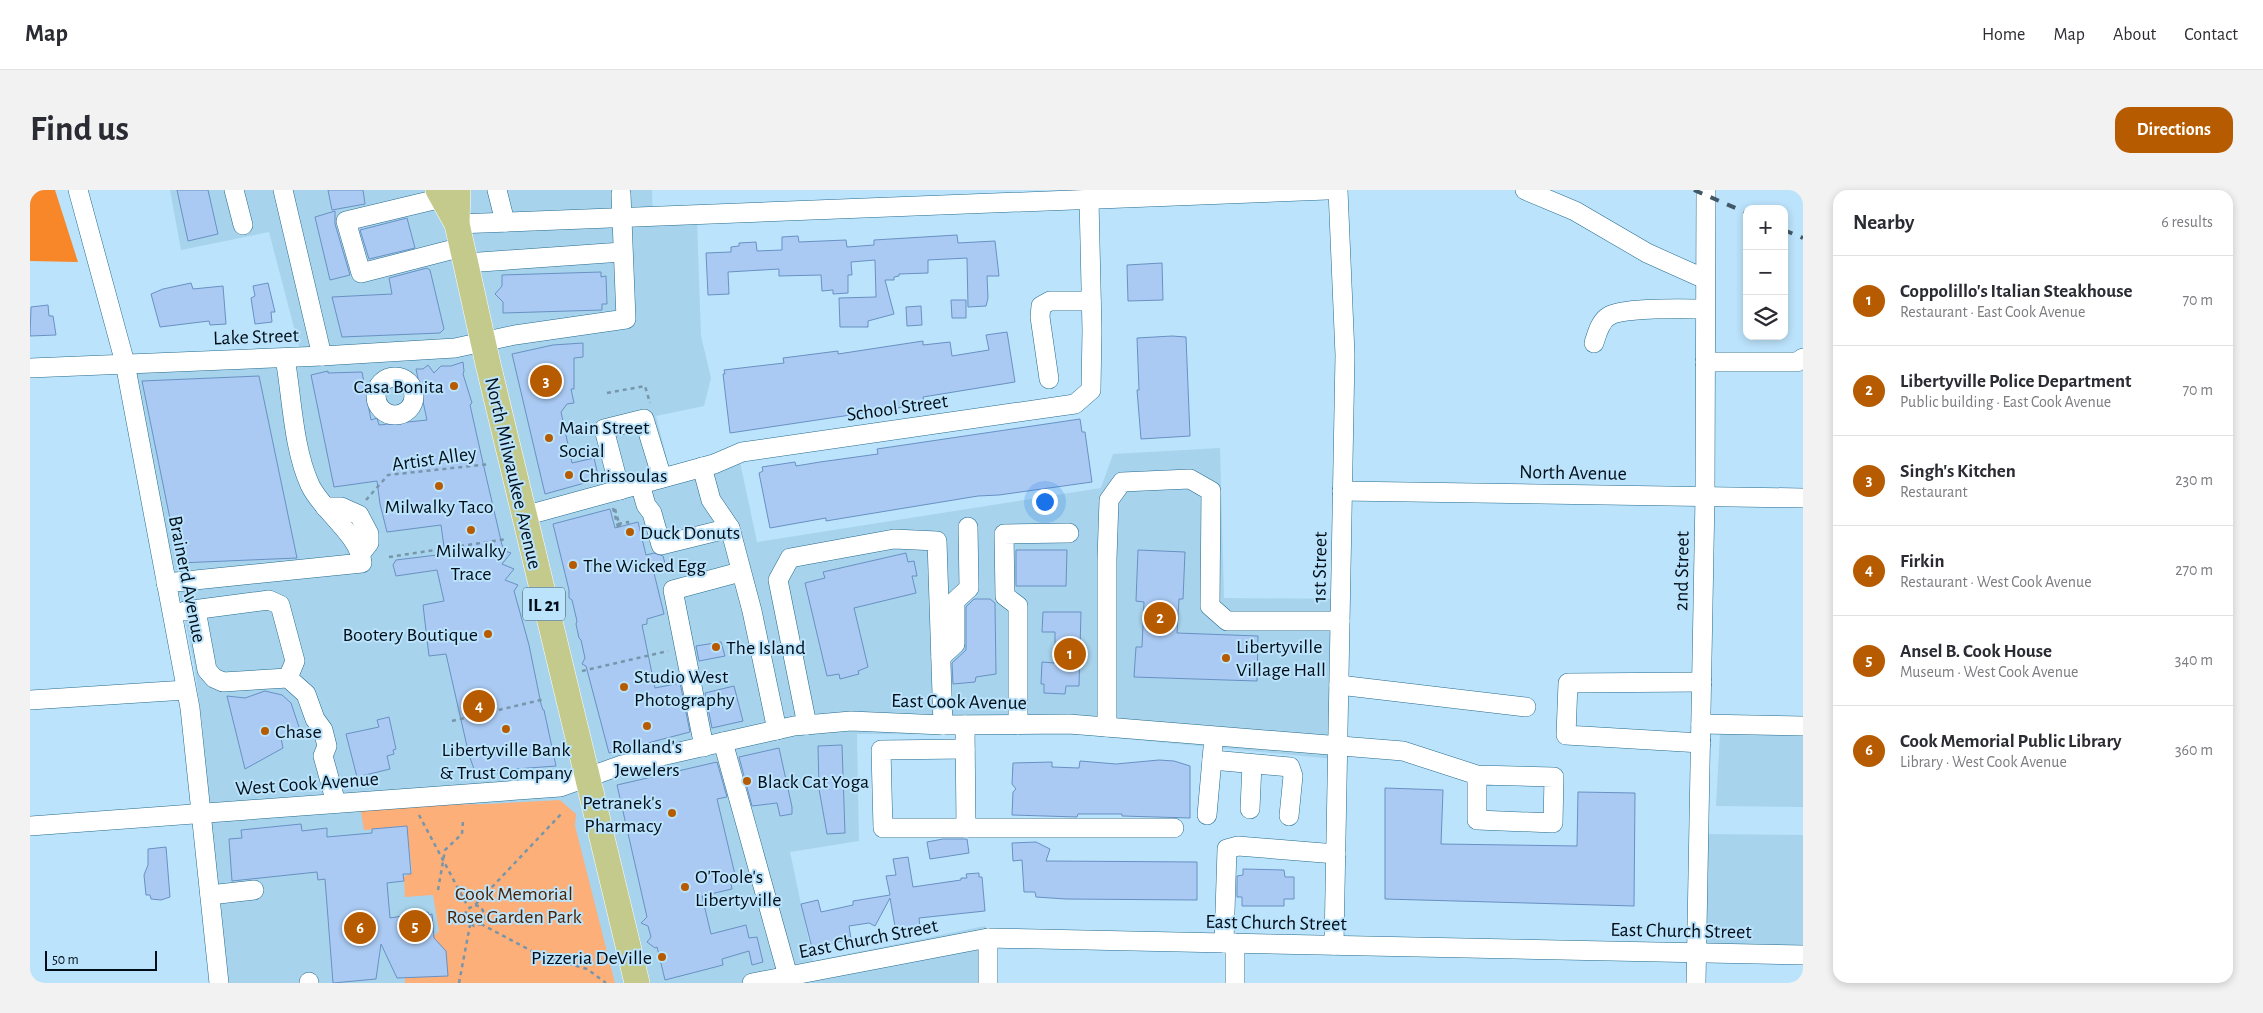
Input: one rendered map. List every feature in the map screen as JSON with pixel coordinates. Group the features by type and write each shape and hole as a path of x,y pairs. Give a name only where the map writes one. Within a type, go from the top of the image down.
{"main road":[{"name":"North Milwaukee Avenue","path":"446,193 462,245 524,516 636,983"}],"street":[{"name":"Brainerd Avenue","path":"78,190 124,363 186,690 210,895 218,983"},
{"path":"234,190 243,225"},
{"path":"283,190 322,356"},
{"path":"498,190 505,222"},
{"path":"446,193 346,221 361,273 462,245 505,222 1327,190"},
{"name":"1st Street","path":"1334,945 1345,356 1338,190"},
{"path":"1525,190 1575,211 1647,253 1705,279"},
{"name":"2nd Street","path":"1696,983 1705,496 1706,190"},
{"path":"462,245 622,252 621,194"},
{"name":"School Street","path":"524,516 616,501 640,484 702,467 742,452 1075,404 1091,390 1089,199"},
{"name":"Lake Street","path":"30,368 285,358 455,348 515,336 626,320 622,252"},
{"path":"1050,379 1040,317 1041,306 1050,301 1091,301"},
{"path":"1594,343 1601,324 1609,316 1651,310 1705,310"},
{"path":"386,352 390,378"},
{"path":"166,583 239,568 362,563 361,553 353,538 325,507 311,487 303,468 285,358"},
{"path":"1705,362 1797,362 1803,358"},
{"path":"616,501 604,429 644,419 662,478"},
{"path":"702,467 711,500 730,528 740,572 752,611 777,730"},
{"path":"1108,727 1109,500 1122,482 1190,479 1211,491 1210,606 1227,621 1340,621"},
{"path":"640,484 646,504 652,512 661,544 730,528"},
{"name":"North Avenue","path":"1342,491 1803,498"},
{"path":"941,656 955,644 955,601 969,588 968,527"},
{"path":"1018,725 1018,606 1005,596 1004,534 1070,533"},
{"path":"807,725 778,580 790,558 894,539 937,541 943,725"},
{"path":"704,747 673,590 740,572"},
{"path":"172,613 269,600 280,605 295,661 288,678"},
{"path":"196,610 207,670 214,678 223,682 288,678 306,694 315,719 323,730 327,746 323,756 336,803"},
{"path":"179,652 203,650"},
{"path":"1702,682 1568,683 1566,735 1701,734 1803,726"},
{"path":"1339,684 1526,708"},
{"path":"30,700 186,690"},
{"name":"East Cook Avenue","path":"586,778 622,765 807,725 852,721 943,725 1069,724 1402,751 1477,775 1554,777 1553,822 1477,820 1477,775"},
{"path":"965,725 966,828"},
{"path":"1207,815 1214,736"},
{"path":"723,742 788,976"},
{"path":"965,749 881,750 883,828 1174,828"},
{"path":"1212,760 1290,767 1293,776 1289,816"},
{"path":"1250,809 1252,764"},
{"name":"West Cook Avenue","path":"30,826 560,787 586,778"},
{"path":"1235,983 1230,943 1227,848 1238,846 1336,854"},
{"path":"210,895 254,890"},
{"path":"988,938 988,983"},
{"name":"East Church Street","path":"752,983 988,938 1803,955"}],"path":[{"name":"Artist Alley","path":"364,503 388,475 490,464"},
{"path":"616,501 619,526 628,522 628,525"},
{"path":"389,557 507,539"},
{"path":"582,671 684,647"},
{"path":"452,721 545,699"},
{"path":"459,983 470,925 464,916 469,907 475,905 563,812"},
{"path":"418,813 469,907"},
{"path":"438,890 445,850 462,834 463,821"},
{"path":"475,905 481,907 485,912 485,919 481,924"},
{"path":"470,925 481,924 541,956 587,969 606,983"}],"shaded area":[{"path":"30,190 55,190 78,262 30,261"},
{"path":"170,190 652,190 653,223 697,220 701,336 711,378 704,406 656,416 673,482 740,462 757,542 1101,488 1113,454 1220,448 1224,598 1347,599 1345,760 1084,735 857,734 859,841 790,852 813,961 985,926 998,951 998,983 225,983 202,723 194,664 134,373 303,362 269,232 181,250"},
{"path":"1803,732 1803,807 1716,806 1720,733"},
{"path":"1704,834 1803,835 1803,963 1705,962"}],"green space":[{"name":"Cook Memorial Rose Garden Park","path":"560,800 576,814 575,826 615,983 405,983 405,965 439,931 433,895 405,897 404,877 412,872 407,827 364,830 360,806 487,804"}],"building":[{"path":"177,190 208,190 218,234 188,241"},
{"path":"328,190 363,190 365,204 332,210"},
{"path":"335,211 335,224 350,275 330,280 315,217"},
{"path":"407,218 415,248 369,259 360,230"},
{"path":"957,235 958,243 995,241 999,276 987,276 988,298 986,306 968,307 967,258 928,260 928,273 899,274 899,276 894,277 894,280 885,280 894,314 868,321 868,327 840,327 839,298 876,297 875,260 851,262 852,275 848,275 848,293 833,294 833,290 822,291 821,275 779,276 779,269 728,272 729,294 708,295 706,253 731,252 731,247 739,246 739,243 756,242 757,251 782,250 782,237 798,236 799,242 846,240 847,247 874,245 874,240"},
{"path":"1162,263 1163,300 1128,301 1127,265"},
{"path":"427,268 430,270 444,329 440,333 342,337 332,297 392,294 389,278"},
{"path":"601,272 601,277 606,276 607,304 602,304 602,310 503,313 503,302 495,294 502,286 502,275"},
{"path":"191,283 193,289 223,286 226,324 210,325 209,321 160,327 151,294 163,289"},
{"path":"268,283 275,312 271,312 272,322 255,324 251,298 255,296 253,286"},
{"path":"951,300 966,300 966,318 952,318"},
{"path":"48,305 49,316 53,316 56,335 30,336 31,307"},
{"path":"921,306 922,325 907,326 906,307"},
{"path":"1007,332 1015,382 923,397 924,404 730,433 724,370 784,363 783,358 838,351 838,354 923,341 923,345 950,342 952,356 989,350 986,335"},
{"path":"1186,337 1190,436 1141,439 1137,390 1139,390 1137,338"},
{"path":"583,343 583,357 574,358 574,389 571,389 574,403 567,404 561,412 572,463 594,458 599,479 545,494 512,354 553,345"},
{"path":"463,362 463,374 472,403 470,405 502,545 505,551 511,553 502,564 514,569 505,580 518,585 514,591 529,645 556,766 475,772 469,755 446,654 429,656 423,605 444,601 437,570 396,576 393,565 396,560 445,554 441,525 387,532 377,481 334,487 311,375 328,371 328,373 362,372 371,420 377,418 379,425 427,420 416,369 423,369 428,365 434,373 441,366 451,366"},
{"path":"259,376 297,558 179,563 142,381"},
{"path":"1080,419 1082,432 1085,432 1092,482 999,495 978,496 826,521 826,518 770,528 759,473 763,471 762,467 795,462 796,466 878,454 877,449"},
{"path":"610,509 615,528 638,522 646,555 654,553 663,556 666,567 653,569 664,614 647,619 647,624 642,625 655,688 680,683 690,732 609,753 586,666 582,664 585,658 572,600 569,598 569,590 553,524"},
{"path":"1016,550 1067,550 1066,586 1016,586"},
{"path":"1138,550 1185,552 1183,599 1179,599 1177,633 1258,636 1257,681 1134,677 1136,647 1142,647 1144,602 1136,601"},
{"path":"906,553 908,562 914,561 917,576 912,576 916,593 854,608 868,667 858,671 859,674 840,679 839,674 827,676 805,583 825,578 823,572"},
{"path":"974,599 990,599 995,603 996,674 976,677 975,682 953,684 952,663 966,650 966,607"},
{"path":"1043,612 1081,612 1079,686 1066,686 1065,694 1044,693 1044,684 1041,684 1042,662 1055,663 1055,632 1042,632"},
{"path":"721,642 725,656 699,661 696,646"},
{"path":"734,686 743,721 712,728 705,693"},
{"name":"Chase","path":"265,691 282,695 291,703 300,730 289,732 290,736 281,738 283,748 245,769 227,696 245,698"},
{"path":"389,717 396,749 393,750 394,754 387,756 390,769 357,777 346,734 379,727 377,720"},
{"path":"842,745 845,833 827,834 819,789 818,746"},
{"path":"779,748 792,807 792,814 780,816 777,803 752,806 739,757"},
{"path":"1159,760 1174,761 1190,766 1190,818 1122,816 1122,814 1078,814 1077,817 1012,815 1013,792 1016,789 1012,784 1013,763 1052,762 1052,767 1079,768 1080,761 1116,764"},
{"path":"717,762 727,797 717,799 737,883 731,884 732,889 702,896 711,934 746,925 749,938 757,937 763,962 752,965 749,951 722,959 723,965 665,980 657,947 655,948 647,942 651,937 648,926 641,923 647,917 617,785"},
{"path":"1385,788 1443,790 1441,844 1577,846 1578,792 1635,793 1634,906 1385,899"},
{"path":"301,824 302,831 327,828 327,837 372,833 372,829 407,826 411,874 403,874 404,881 387,883 390,918 428,912 429,915 432,914 434,938 446,951 448,976 397,978 381,944 376,979 333,983 325,879 318,880 317,872 232,881 229,839 242,838 241,830"},
{"path":"943,839 967,839 969,853 930,859 927,842"},
{"path":"1036,842 1050,849 1046,861 1197,862 1197,900 1036,897 1035,892 1024,892 1022,860 1013,861 1012,843"},
{"path":"166,847 170,897 161,900 151,899 150,895 146,895 144,875 148,865 148,849"},
{"path":"908,857 913,887 961,880 961,878 967,878 966,874 979,873 979,877 982,877 985,911 919,918 920,927 896,932 890,898 875,926 869,923 849,926 851,939 812,948 801,904 818,900 821,912 853,905 853,901 890,895 886,876 896,875 893,859"},
{"path":"1243,869 1284,870 1285,877 1294,877 1294,899 1284,899 1284,906 1242,906 1242,897 1237,897 1237,876 1243,875"}],"railway":[{"path":"1694,190 1743,211"},
{"path":"1788,232 1803,238"}],"place":[{"name":"Singh's Kitchen","path":"546,381"},
{"name":"Casa Bonita","path":"454,386"},
{"name":"Main Street Social","path":"549,438"},
{"name":"Chrissoulas","path":"569,475"},
{"name":"Milwalky Taco","path":"439,486"},
{"name":"Milwalky Trace","path":"471,530"},
{"name":"Duck Donuts","path":"630,532"},
{"name":"The Wicked Egg","path":"573,565"},
{"name":"Libertyville Police Department","path":"1160,618"},
{"name":"Bootery Boutique","path":"488,634"},
{"name":"The Island","path":"716,647"},
{"name":"Coppolillo's Italian Steakhouse","path":"1070,654"},
{"name":"Libertyville Village Hall","path":"1226,658"},
{"name":"Studio West Photography","path":"624,687"},
{"name":"Firkin","path":"479,706"},
{"name":"Rolland's Jewelers","path":"647,726"},
{"name":"Libertyville Bank & Trust Company","path":"506,729"},
{"name":"Chase","path":"265,731"},
{"name":"Black Cat Yoga","path":"747,781"},
{"name":"Petranek's Pharmacy","path":"672,813"},
{"name":"O'Toole's Libertyville","path":"685,887"},
{"name":"Ansel B. Cook House","path":"415,926"},
{"name":"Cook Memorial Public Library","path":"360,928"},
{"name":"Pizzeria DeVille","path":"662,957"}]}
